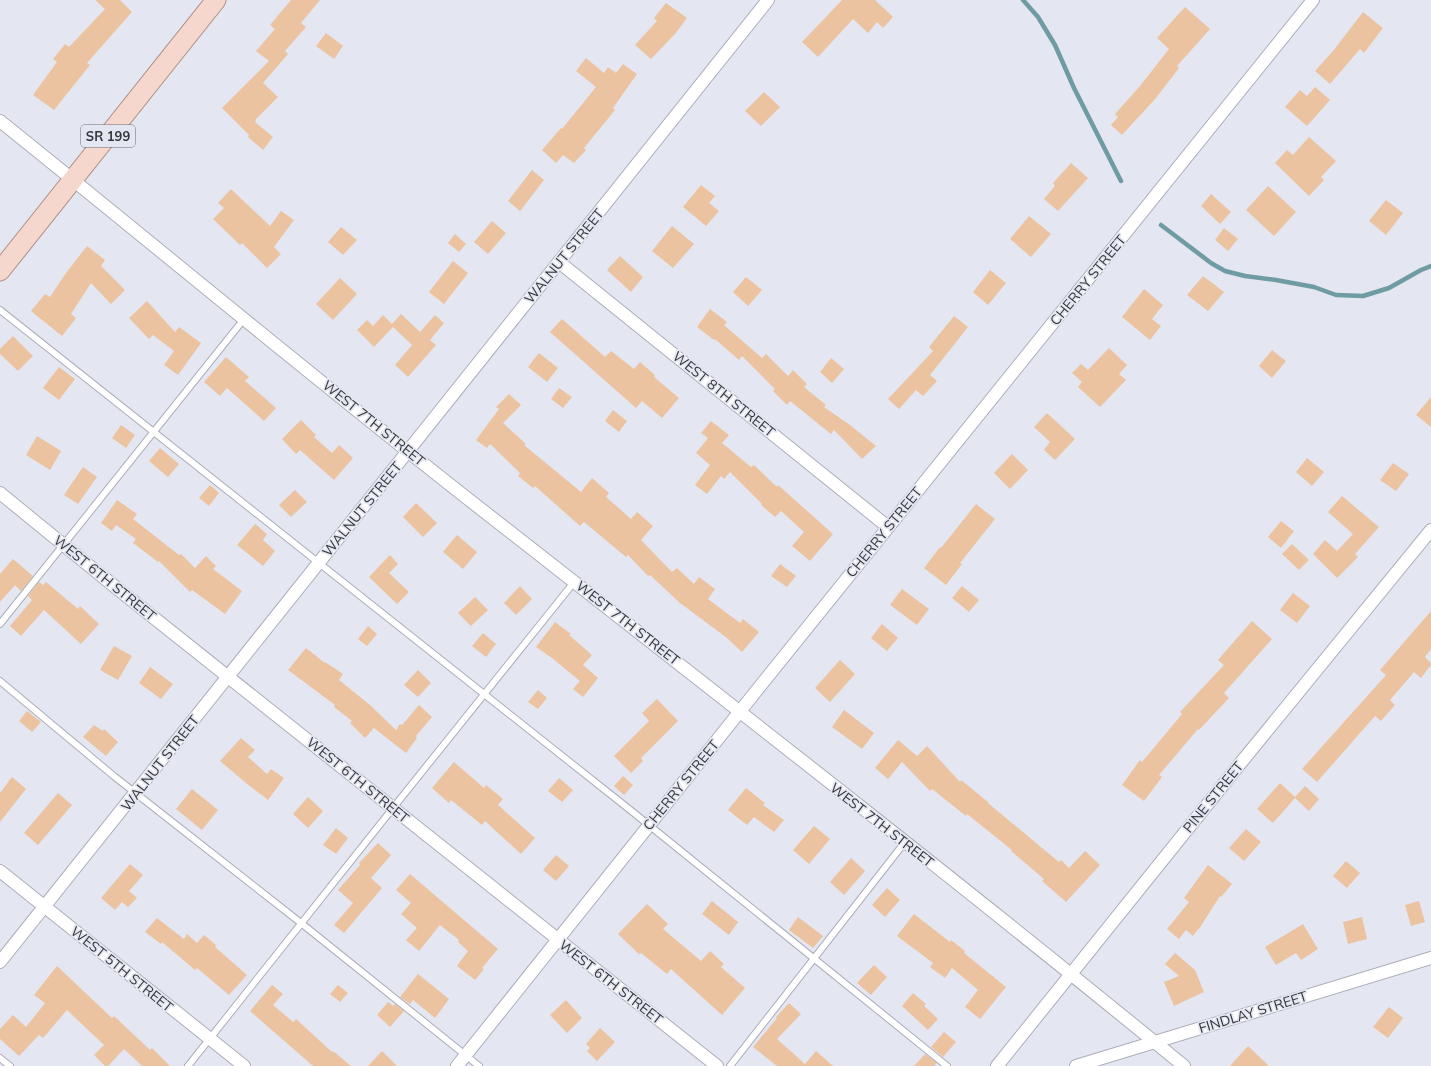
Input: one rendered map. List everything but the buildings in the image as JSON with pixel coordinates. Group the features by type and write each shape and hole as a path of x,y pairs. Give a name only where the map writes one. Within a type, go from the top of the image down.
{"main road":[{"name":"SR 199","path":"0,271 216,0"}],"street":[{"name":"WALNUT STREET","path":"0,962 768,0"},
{"name":"CHERRY STREET","path":"457,1066 557,939 1313,0"},
{"name":"WEST 7TH STREET","path":"0,121 74,179 244,319 408,451 575,581 1071,974 1184,1066"},
{"name":"WEST 8TH STREET","path":"559,262 888,527"},
{"name":"WEST 6TH STREET","path":"0,493 392,808 717,1066"},
{"name":"PINE STREET","path":"997,1066 1244,758 1431,530"},
{"name":"WEST 5TH STREET","path":"1,874 45,907 244,1066"},
{"name":"FINDLAY STREET","path":"1076,1066 1154,1041 1431,958"}],"lane":[{"path":"0,310 649,825 947,1066"},
{"path":"0,624 244,319"},
{"path":"188,1066 392,808 575,581"},
{"path":"0,681 136,793 479,1066"},
{"path":"730,1066 904,842"},
{"path":"0,1058 10,1066"}],"waterway":[{"path":"1023,0 1038,17 1055,45 1074,88 1121,181"},
{"path":"1161,225 1211,263 1225,271 1245,276 1314,287 1336,295 1363,296 1389,288 1431,266"}]}
